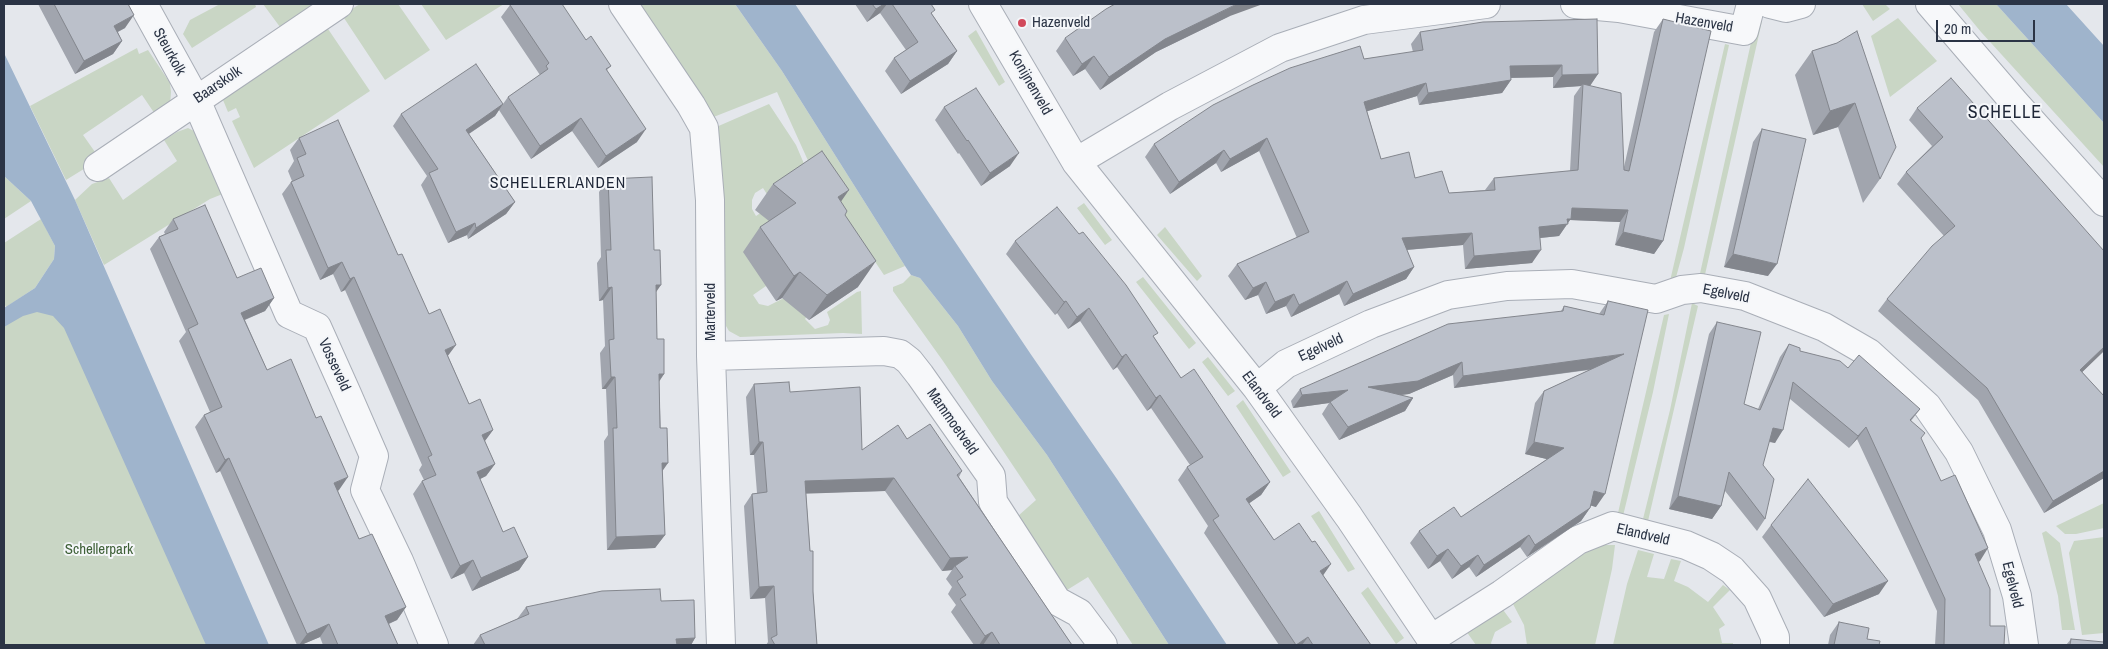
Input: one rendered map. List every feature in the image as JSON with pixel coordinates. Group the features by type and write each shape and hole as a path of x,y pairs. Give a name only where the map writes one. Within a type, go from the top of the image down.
{"street":[{"name":"Steurkolk","path":"143,4 196,100"},
{"name":"Baarskolk","path":"98,167 339,4"},
{"name":"Marterveld","path":"623,4 692,105 704,128 710,200 711,356 721,645"},
{"name":"Konijnenveld","path":"983,4 1076,162"},
{"path":"1076,162 1170,106 1280,48 1360,12 1486,4"},
{"name":"Hazenveld","path":"1575,4 1618,8 1744,31 1751,4"},
{"path":"1770,4 1786,8 1801,4"},
{"path":"1930,4 2015,104 2104,202"},
{"name":"Vosseveld","path":"196,100 289,314 316,327 348,394 374,456 365,490 399,561 434,645"},
{"name":"Elandveld","path":"1076,162 1257,388 1433,642 1578,540 1612,526 1686,545 1711,556 1732,570 1757,598 1775,637 1775,645"},
{"name":"Egelveld","path":"1257,388 1286,364 1371,324 1448,295 1507,286 1572,284 1656,298 1682,290 1701,288 1745,296 1824,327 1869,352 1927,406 1958,452 1996,530 2017,596 2024,645"},
{"name":"Mammoetveld","path":"711,356 884,351 900,354 909,361 920,375 991,476 993,502 1057,601 1079,612 1103,645"}],"green space":[{"path":"220,4 255,4 256,7 192,48 183,34 190,20"},
{"path":"263,4 315,4 280,27"},
{"path":"360,4 398,4 430,50 385,80 342,15"},
{"path":"421,4 504,4 446,40"},
{"path":"638,4 735,4 782,71 905,266 884,275 810,165 777,92 711,118"},
{"path":"1862,4 1885,4 1890,9 1873,21"},
{"path":"1958,4 1996,4 2104,123 2104,167 1981,32"},
{"path":"1898,18 1937,61 1890,97 1871,36"},
{"path":"1756,20 1762,21 1704,279 1699,278"},
{"path":"326,26 370,91 254,168 232,121 240,117 236,108 228,112 223,100 225,96"},
{"path":"976,30 1005,82 999,86 968,36"},
{"path":"1725,44 1729,45 1684,248 1675,281 1670,281"},
{"path":"137,48 139,54 148,50 170,83 170,106 157,117 142,95 83,135 100,159 66,180 30,106"},
{"path":"769,104 796,145 808,173 770,199 763,188 755,193 752,200 752,209 756,216 768,208 781,226 766,286 753,295 759,304 768,306 784,298 811,311 805,319 815,329 828,325 830,320 827,312 861,291 862,334 740,337 729,331 726,326 714,128"},
{"path":"188,128 198,133 225,193 210,199 104,265 75,200 92,184 109,178 123,200 177,161 164,140"},
{"path":"4,176 31,201 4,219"},
{"path":"1084,203 1112,240 1105,245 1077,208"},
{"path":"41,219 55,246 54,259 35,288 6,307 4,303 4,243"},
{"path":"1165,227 1202,276 1197,281 1157,235"},
{"name":"Schellerpark","path":"80,269 244,645 4,645 4,319"},
{"path":"911,275 920,278 958,326 992,381 1047,455 1169,645 1133,645 1088,577 1067,590 1018,516 1036,500 943,361 893,291 893,287 903,283"},
{"path":"1143,277 1196,343 1189,349 1136,282"},
{"path":"1692,303 1698,306 1648,521 1643,519 1670,410"},
{"path":"1669,314 1653,392 1623,516 1618,513 1628,469 1664,315"},
{"path":"1208,357 1235,391 1228,396 1202,362"},
{"path":"1243,400 1291,472 1283,477 1236,406"},
{"path":"2104,503 2104,528 2076,534 2065,534 2056,526"},
{"path":"1319,511 1355,569 1348,572 1311,516"},
{"path":"2046,531 2060,543 2075,630 2062,630 2058,596 2042,533"},
{"path":"2104,537 2104,633 2082,635 2069,553 2074,541"},
{"path":"1604,545 1615,545 1612,569 1595,645 1527,645 1524,625 1513,604 1566,565 1590,550"},
{"path":"1638,550 1654,554 1647,577 1664,579 1671,559 1681,561 1674,581 1688,587 1708,602 1723,585 1730,590 1713,607 1725,625 1719,629 1722,643 1733,643 1733,645 1613,645 1627,584"},
{"path":"1368,587 1404,638 1396,644 1361,593"},
{"path":"1501,607 1512,622 1495,632 1492,645 1476,645 1466,631"}],"water":[{"path":"735,4 795,4 1117,479 1227,645 1169,645 1047,455 992,381 958,326 920,278 911,275 782,71"},
{"path":"1996,4 2066,4 2104,46 2104,123"},
{"path":"4,53 75,200 269,645 206,645 64,328 53,316 37,312 23,316 4,327 4,308 35,288 54,259 55,246 31,201 4,176"}],"building":[{"path":"54,4 128,4 134,15 114,26 122,41 84,61"},
{"path":"511,4 562,4 586,40 591,36 611,66 606,69 646,129 606,156 581,118 540,146 508,97 548,69 546,66 549,63"},
{"path":"872,4 884,4 876,9"},
{"path":"892,4 931,4 935,10 931,13 957,51 910,81 894,58 918,42"},
{"path":"1115,4 1237,4 1165,39 1109,77 1094,56 1082,64 1065,38"},
{"path":"1597,19 1598,74 1562,75 1562,65 1510,66 1511,80 1428,93 1426,83 1364,102 1381,159 1409,152 1415,178 1442,171 1449,193 1495,190 1494,178 1578,170 1583,84 1621,93 1624,170 1629,171 1663,19 1711,31 1663,241 1623,232 1628,210 1572,208 1571,219 1567,219 1568,224 1539,227 1541,250 1474,256 1472,233 1402,238 1414,267 1353,294 1347,281 1299,305 1294,294 1275,302 1266,282 1253,288 1237,264 1309,232 1267,138 1230,159 1224,150 1179,182 1154,144 1213,105 1253,85 1290,68 1360,46 1364,59 1423,50 1420,32 1483,22"},
{"path":"1857,31 1896,147 1880,179 1855,103 1830,111 1812,51 1837,43"},
{"path":"476,64 503,104 466,130 515,202 476,228 475,223 456,232 429,173 438,169 401,114"},
{"path":"1951,78 2104,251 2104,347 2080,370 2104,396 2104,471 2053,501 1987,388 1887,299 1932,246 1955,226 1906,172 1943,137 1917,108"},
{"path":"976,88 1019,153 990,173 944,107"},
{"path":"338,120 398,255 402,254 429,314 440,309 456,345 445,350 469,404 480,399 493,430 482,435 495,464 477,472 503,532 514,527 528,557 481,578 473,560 460,566 422,481 436,475 428,457 432,455 354,277 350,279 342,262 328,268 291,182 304,176 297,158 306,154 299,138"},
{"path":"1762,129 1806,139 1777,264 1733,254"},
{"path":"822,151 849,190 838,197 847,211 845,215 876,261 827,295 800,272 794,276 760,227 796,203 773,184"},
{"path":"652,177 654,250 660,250 661,285 656,285 657,339 664,339 664,374 659,374 660,428 667,428 668,463 662,463 665,535 616,537 613,428 617,428 615,377 611,377 609,340 614,339 612,287 608,288 606,250 611,250 608,179"},
{"path":"205,205 237,278 261,268 274,298 241,313 267,370 291,359 316,418 321,416 348,477 334,483 359,539 372,534 406,607 385,616 398,645 338,645 329,624 307,634 229,458 225,460 204,415 222,407 188,329 198,324 159,237 178,229 173,219"},
{"path":"1057,207 1079,234 1083,232 1126,285 1158,333 1153,336 1181,378 1194,369 1270,482 1246,499 1274,540 1299,523 1312,542 1315,541 1331,564 1320,571 1371,645 1313,645 1308,637 1296,645 1213,520 1219,516 1187,467 1203,457 1160,395 1156,398 1126,354 1122,357 1089,308 1077,317 1066,301 1064,302 1015,241"},
{"path":"1608,301 1648,310 1605,494 1594,491 1590,508 1535,545 1529,535 1484,565 1478,555 1461,566 1448,549 1437,556 1419,531 1454,507 1461,517 1564,448 1534,442 1544,391 1624,354 1463,376 1462,362 1418,381 1368,387 1413,398 1348,427 1330,402 1348,390 1302,395 1300,389 1448,324 1563,311 1564,306 1604,315"},
{"path":"1717,322 1761,332 1744,404 1760,410 1789,344 1800,348 1800,351 1840,361 1848,368 1859,355 1920,409 1910,420 1925,433 1921,438 1941,481 1955,475 1988,548 1975,554 1990,589 1990,626 2005,626 2004,645 1944,645 1945,599 1866,427 1858,436 1793,382 1783,430 1773,428 1763,465 1774,479 1765,519 1729,472 1721,506 1678,496"},
{"path":"789,382 790,392 860,387 862,450 898,425 907,439 930,424 962,471 957,475 1072,645 1000,645 992,632 985,636 960,599 966,595 957,581 963,577 955,566 968,557 950,558 894,478 805,481 810,551 813,551 813,592 817,645 775,645 771,638 777,635 774,586 759,587 752,494 767,492 763,442 759,442 754,384"},
{"path":"1808,479 1888,581 1833,604 1771,525"},
{"path":"660,589 661,601 694,600 695,638 676,639 677,645 485,645 480,635 529,614 526,607 602,591"},
{"path":"1839,622 1869,628 1867,639 1880,641 1879,645 1834,645"},
{"path":"2071,639 2104,642 2104,645 2070,645"}],"place":[{"name":"Hazenveld","path":"1022,23"}],"district":[{"name":"SCHELLE","path":"2005,113"},
{"name":"SCHELLERLANDEN","path":"558,184"}]}
